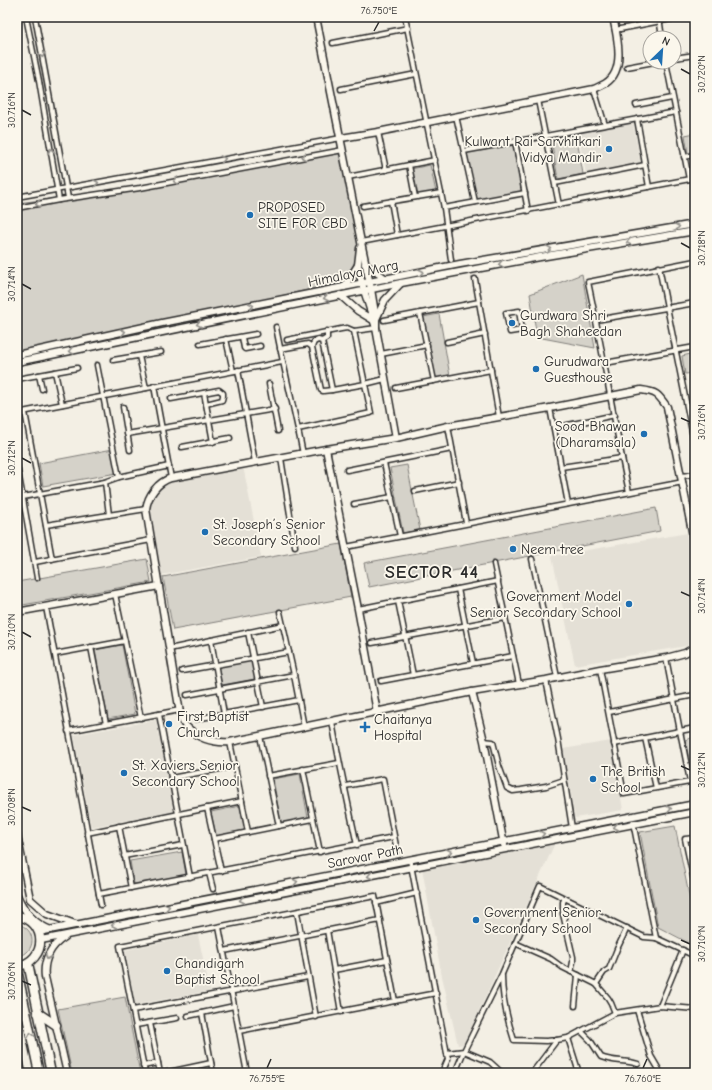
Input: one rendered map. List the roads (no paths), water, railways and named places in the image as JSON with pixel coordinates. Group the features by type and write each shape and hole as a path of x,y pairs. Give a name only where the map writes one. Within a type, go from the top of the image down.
{"highway":[{"path":"17,915 31,921 36,927 40,936 40,947 37,955 28,963 22,966 17,966"},
{"path":"28,963 51,1073"},
{"path":"17,970 39,1073"},
{"path":"17,1021 25,1009"},
{"path":"38,1013 56,1025"}],"street":[{"path":"26,17 39,81 59,200"},
{"path":"35,17 68,198"},
{"path":"316,17 361,242 362,284 368,290"},
{"path":"405,17 435,160 444,208 451,260"},
{"path":"17,197 378,132 594,89 607,83 618,67 619,56 613,17"},
{"path":"615,30 659,19 681,17"},
{"path":"659,19 661,30"},
{"path":"333,43 408,28"},
{"path":"682,57 695,55"},
{"path":"627,67 642,64"},
{"path":"667,70 689,179"},
{"path":"341,89 416,74"},
{"path":"594,89 605,125"},
{"path":"636,105 672,98"},
{"path":"538,100 559,205"},
{"path":"464,151 676,112"},
{"path":"456,116 475,202"},
{"path":"637,119 649,187"},
{"path":"378,132 386,170"},
{"path":"515,141 528,211"},
{"path":"17,208 68,198 140,188 342,150"},
{"path":"684,157 695,155"},
{"path":"348,177 435,160"},
{"path":"555,183 645,165"},
{"path":"408,166 415,197"},
{"path":"361,242 695,178"},
{"path":"363,206 441,193"},
{"path":"444,208 524,193"},
{"path":"391,201 397,235"},
{"name":"Himalaya Marg","path":"17,355 162,323 466,263 695,224"},
{"name":"Himalaya Marg","path":"17,362 401,283 540,257 695,231"},
{"path":"629,492 588,282 695,261"},
{"path":"362,265 386,279"},
{"path":"362,265 369,282 368,290 375,320 396,438"},
{"path":"344,287 362,265"},
{"path":"659,267 695,447"},
{"path":"475,279 499,417"},
{"path":"375,320 385,300 401,283"},
{"path":"340,295 358,311 375,320"},
{"path":"384,320 479,302"},
{"path":"596,320 695,302"},
{"path":"518,311 522,330 510,332 506,313 518,311"},
{"path":"420,313 434,381"},
{"path":"276,327 282,362 303,454"},
{"path":"288,340 347,328 354,331 376,328"},
{"path":"327,331 327,338 322,341 318,340 312,344 321,390 332,390 385,379"},
{"path":"298,429 371,413 354,331"},
{"path":"200,344 256,334"},
{"path":"447,342 485,334"},
{"path":"242,337 245,349 260,346"},
{"path":"226,339 235,370 255,462"},
{"path":"322,341 332,390"},
{"path":"280,349 308,344 312,347"},
{"path":"381,354 427,345"},
{"path":"605,363 695,347"},
{"path":"113,360 161,352"},
{"path":"139,356 146,388"},
{"path":"17,413 282,362"},
{"path":"97,365 119,477"},
{"path":"17,379 77,368"},
{"path":"396,388 491,370"},
{"path":"55,372 62,404"},
{"path":"40,375 42,388"},
{"path":"269,384 278,431"},
{"path":"154,386 171,478"},
{"path":"171,399 219,390 223,393 222,400 219,402 206,404"},
{"path":"695,545 692,512 682,479 667,407 659,396 652,391 641,390 448,426 396,438 326,449 166,479 153,492 146,509 158,586 183,723 198,736 209,741 230,742 472,692 666,658 686,653 695,647"},
{"path":"204,393 212,442"},
{"path":"123,407 130,450"},
{"path":"550,408 568,504"},
{"path":"127,434 275,409"},
{"path":"25,412 52,559"},
{"path":"554,428 614,415"},
{"path":"448,426 466,523"},
{"path":"182,447 230,438"},
{"path":"326,449 377,712"},
{"path":"347,470 452,449"},
{"path":"281,458 296,546"},
{"path":"561,467 622,458"},
{"path":"384,463 400,536"},
{"path":"17,465 37,578"},
{"path":"23,497 105,482 119,477 169,466"},
{"path":"346,546 629,492 682,479 695,474"},
{"path":"105,482 109,515"},
{"path":"415,491 458,482"},
{"path":"354,504 392,497"},
{"path":"46,525 146,509"},
{"path":"34,562 151,540"},
{"path":"532,559 557,677"},
{"path":"494,564 519,684"},
{"path":"358,608 498,581"},
{"path":"17,612 158,586"},
{"path":"458,589 473,663"},
{"path":"115,594 141,718"},
{"path":"398,601 413,675"},
{"path":"46,607 101,905"},
{"path":"280,612 304,727"},
{"path":"372,643 505,618"},
{"path":"169,648 283,625"},
{"path":"248,632 263,706"},
{"path":"211,640 224,714"},
{"path":"55,654 125,641"},
{"path":"91,648 106,724"},
{"path":"182,671 289,652"},
{"path":"381,681 513,656"},
{"path":"600,669 624,794 693,781 680,731 666,658"},
{"path":"187,695 294,675"},
{"path":"546,680 558,739 572,828"},
{"path":"472,692 484,741 505,849"},
{"path":"609,712 695,695"},
{"path":"196,719 299,700"},
{"path":"68,731 180,710"},
{"path":"159,714 190,877"},
{"path":"332,721 339,762 357,844"},
{"path":"614,744 695,728"},
{"path":"260,736 279,826"},
{"path":"645,738 656,788"},
{"path":"484,741 493,742 499,766 507,788 513,791 546,786 564,780"},
{"path":"230,742 248,832"},
{"path":"268,776 339,762"},
{"path":"171,778 235,766"},
{"path":"303,769 320,852"},
{"path":"345,786 383,779 396,851"},
{"path":"87,833 242,801"},
{"name":"Sarovar Path","path":"40,936 52,930 695,804"},
{"path":"208,808 221,871"},
{"name":"Sarovar Path","path":"40,936 72,934 695,812"},
{"path":"632,816 656,938"},
{"path":"214,839 313,819"},
{"path":"119,826 131,888"},
{"path":"17,835 30,899 47,914 78,925"},
{"path":"99,894 394,837"},
{"path":"695,838 685,839 695,886"},
{"path":"124,856 184,845"},
{"path":"410,860 448,1059 442,1073"},
{"path":"209,873 213,889"},
{"path":"455,1073 502,974 540,886 644,936 656,938 694,955 695,948"},
{"path":"376,903 417,893"},
{"path":"17,895 27,914 44,927 52,930"},
{"path":"145,1073 120,946 375,896 395,1001"},
{"path":"565,898 563,902 563,914 573,958 571,972"},
{"path":"297,912 316,1017"},
{"path":"224,951 380,920"},
{"path":"219,927 247,1073"},
{"path":"596,984 604,972 609,969 627,928"},
{"path":"327,930 341,1012"},
{"path":"68,1073 45,978 44,966 50,952 56,944 63,938 72,934"},
{"path":"515,943 551,959 562,967 596,984 608,998 615,1013"},
{"path":"660,1006 683,950"},
{"path":"334,970 387,960"},
{"path":"502,974 502,992 514,1040 546,1041 568,1038 615,1013 660,1006 695,1009"},
{"path":"575,1006 578,975"},
{"path":"132,1010 308,977"},
{"path":"239,1031 436,994"},
{"path":"188,1016 234,1006"},
{"path":"636,1010 651,1056 661,1073"},
{"path":"202,1013 212,1073"},
{"path":"136,1025 177,1018"},
{"path":"150,1023 160,1073"},
{"path":"580,1032 590,1040 601,1057 614,1061 627,1061 638,1064"},
{"path":"568,1038 579,1073"},
{"path":"532,1073 557,1040"},
{"path":"17,1049 22,1073"},
{"path":"447,1053 464,1052 490,1062 502,1073"},
{"path":"143,1066 158,1063"},
{"path":"164,1073 211,1063"}],"place":[{"name":"Kulwant Rai Sarvhitkari Vidya Mandir","path":"609,149"},
{"name":"PROPOSED SITE FOR CBD","path":"250,215"},
{"name":"Gurdwara Shri Bagh Shaheedan","path":"512,323"},
{"name":"Gurudwara Guesthouse","path":"536,369"},
{"name":"Sood Bhawan (Dharamsala)","path":"644,434"},
{"name":"St. Joseph’s Senior Secondary School","path":"205,532"},
{"name":"Neem tree","path":"513,549"},
{"name":"Government Model Senior Secondary School","path":"629,604"},
{"name":"First Baptist Church","path":"169,724"},
{"name":"Chaitanya Hospital","path":"365,727"},
{"name":"St. Xaviers Senior Secondary School","path":"124,773"},
{"name":"The British School","path":"593,779"},
{"name":"Government Senior Secondary School","path":"476,920"},
{"name":"Chandigarh Baptist School","path":"167,971"}],"district":[{"name":"SECTOR 44","path":"432,572"}]}
